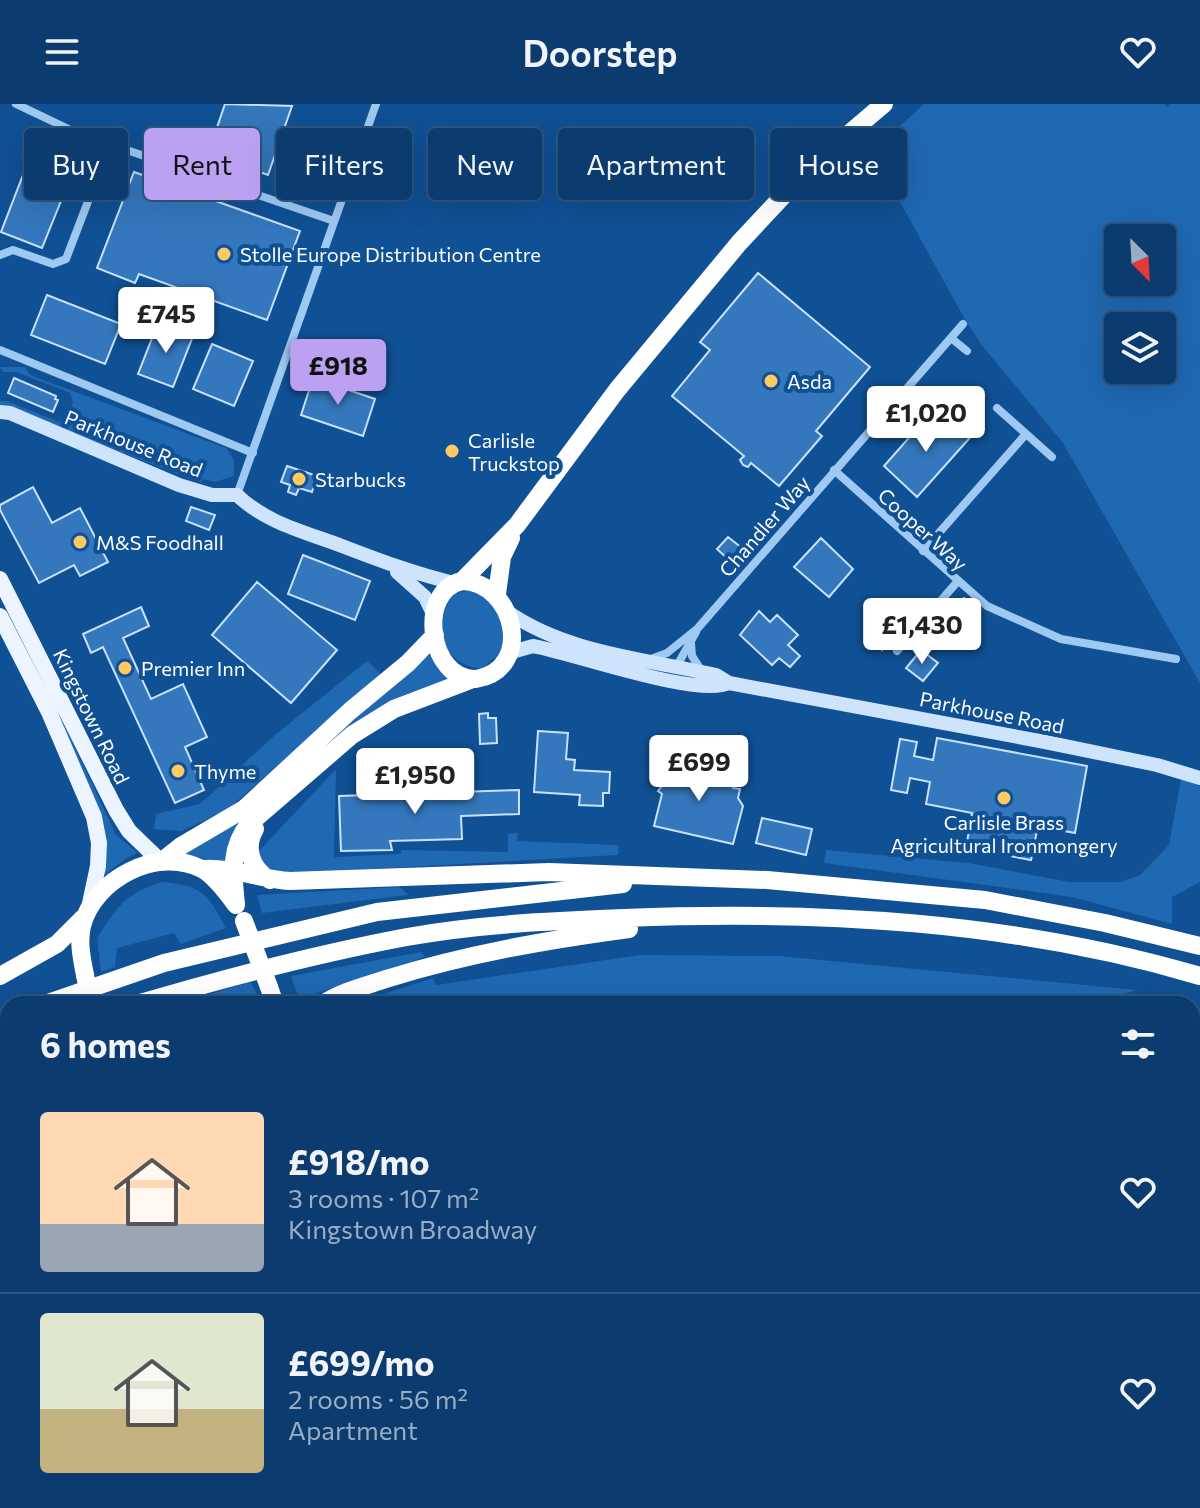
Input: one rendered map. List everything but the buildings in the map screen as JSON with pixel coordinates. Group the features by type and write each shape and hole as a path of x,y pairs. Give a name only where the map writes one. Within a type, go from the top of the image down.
{"highway":[{"path":"470,680 452,670 440,654 434,626 439,599 517,525 617,390 739,243 811,166 884,104"},
{"path":"272,996 240,913 233,872 236,849 243,832 334,748 359,731 394,709 497,670 512,652 513,639 501,602 502,557 517,525"},
{"path":"458,582 481,584 501,602"},
{"path":"0,976 57,944 117,879 139,866 161,861 244,809 350,711 408,663 434,626"},
{"path":"267,809 249,843 254,865 270,880"},
{"path":"161,861 203,869 218,868 270,880 549,872 767,880 985,900 1105,923 1200,946"},
{"path":"203,869 240,913"},
{"path":"68,996 164,963 377,912 483,898 694,878"},
{"path":"166,996 281,964 408,937 517,923 735,913 888,920 963,929 1055,943 1200,976"},
{"path":"339,996 404,973 521,945 735,913"},
{"path":"86,914 80,940 89,996"}],"main road":[{"name":"Kingstown Road","path":"0,579 116,810 129,831 161,861"},
{"name":"Kingstown Road","path":"0,616 49,712 94,817 99,843 98,866 86,914"}],"street":[{"path":"16,104 66,128"},
{"path":"237,495 376,104"},
{"path":"128,150 334,221"},
{"path":"0,255 13,250 53,264 66,259 89,200"},
{"name":"Chandler Way","path":"669,666 698,628 963,324"},
{"path":"951,338 967,351"},
{"path":"0,350 253,453"},
{"path":"997,408 1052,457"},
{"name":"Parkhouse Road","path":"0,412 10,413 179,485 212,495 237,495 253,510 299,532 384,563 458,582"},
{"path":"923,551 1026,434"},
{"name":"Cooper Way","path":"834,470 987,606 1049,635 1176,659"},
{"name":"Parkhouse Road","path":"384,563 413,584 429,604 434,626"},
{"path":"897,651 958,581"},
{"name":"Parkhouse Road","path":"501,602 535,629 573,643 669,666 718,688 729,683"},
{"name":"Chandler Way","path":"669,666 691,642 698,628"},
{"path":"691,642 692,656 704,673"},
{"name":"Parkhouse Road","path":"512,652 533,646 669,666 704,673 729,683 1045,742 1157,765 1200,778"}],"shaded area":[{"path":"924,104 1165,104 1167,107 1170,104 1200,104 1200,683 1063,443 980,343 899,200 907,200 907,128 897,128"},
{"path":"0,367 25,367 30,375 226,448 234,460 234,476 215,482 203,479 201,483 0,405 0,401 7,401 59,422 67,417 73,402 70,393 16,372 3,372"},
{"path":"474,589 496,609 503,632 501,653 482,668 457,660 444,642 442,630 443,618 453,594"},
{"path":"427,656 431,656 449,681 347,730 225,864 183,853"},
{"path":"367,661 381,674 226,811 181,831 154,829 156,814 200,804 276,734"},
{"path":"65,726 116,835 138,853 103,876 106,857 60,729"},
{"path":"336,769 334,857 401,854 401,850 508,852 508,834 518,833 517,841 619,845 618,855 283,874 267,867 258,852"},
{"path":"1181,779 1200,786 1200,882 1172,897 1172,924 1072,897 824,863 826,850 969,863 1069,882 1121,882 1140,875 1169,845"},
{"path":"163,882 187,886 203,894 226,928 181,944 174,933 117,948 115,967 101,972 97,938 110,918 131,896"},
{"path":"400,887 408,895 262,913 257,895"},
{"path":"421,952 425,957 308,996 298,996 291,976"},
{"path":"640,955 779,956 1137,990 1118,996 378,996 433,978 436,985"},
{"path":"251,982 258,996 203,996"}],"place":[{"name":"Stolle Europe Distribution Centre","path":"224,254"},
{"name":"Asda","path":"771,381"},
{"name":"Carlisle Truckstop","path":"452,451"},
{"name":"Starbucks","path":"299,479"},
{"name":"M&S Foodhall","path":"80,542"},
{"name":"Premier Inn","path":"125,668"},
{"name":"Thyme","path":"178,771"},
{"name":"Carlisle Brass Agricultural Ironmongery","path":"1004,798"}]}
